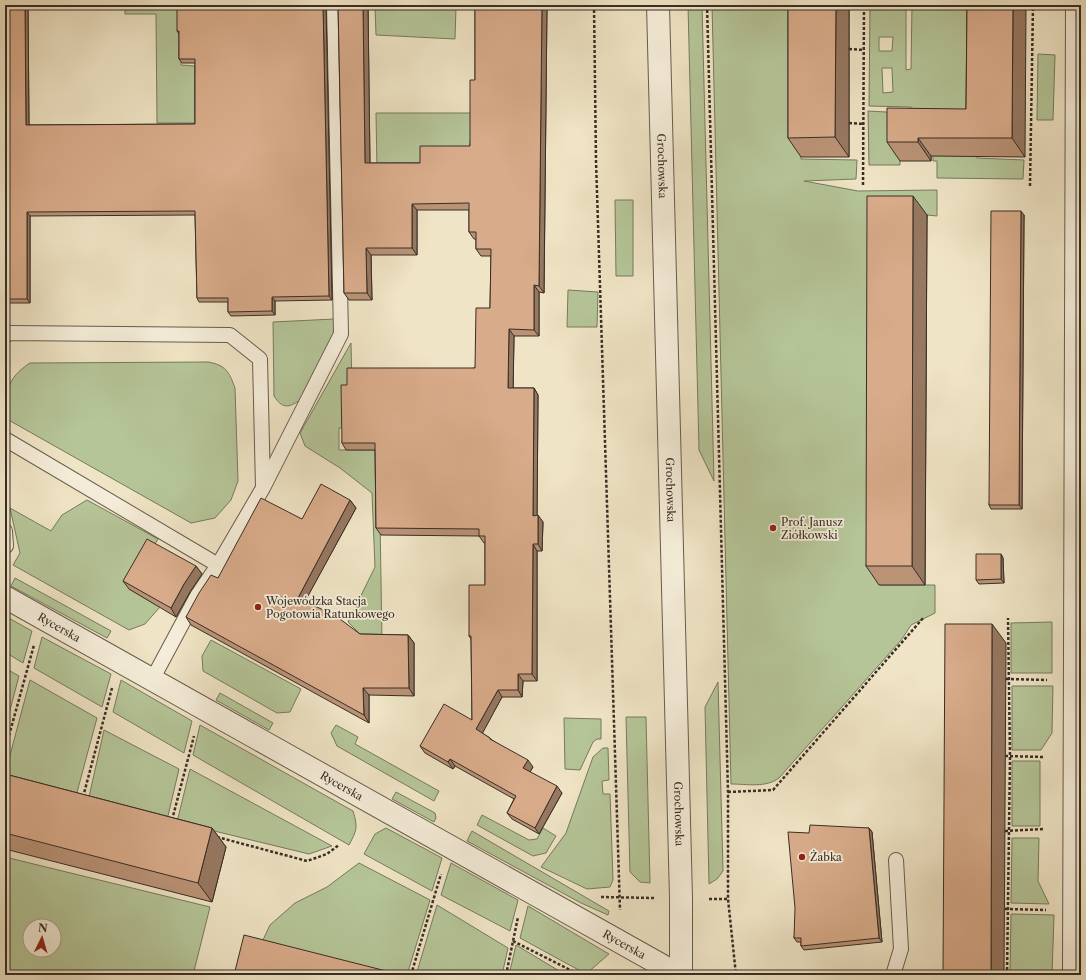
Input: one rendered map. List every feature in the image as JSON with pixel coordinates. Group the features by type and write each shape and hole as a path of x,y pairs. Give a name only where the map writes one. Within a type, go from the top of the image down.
{"street":[{"name":"Grochowska","path":"658,5 676,707 680,975"},
{"path":"1074,975 1077,5"},
{"name":"Rycerska","path":"5,597 680,975"}],"lane":[{"path":"152,680 197,596 218,565 263,488 341,334 334,5"},
{"path":"5,336 9,334 230,335 260,359 263,488"},
{"path":"7,444 218,565"},
{"path":"5,531 6,546"},
{"path":"893,975 901,949 896,860"}],"path":[{"path":"594,5 596,161 621,942"},
{"path":"707,5 728,792 728,899 736,975"},
{"path":"863,185 864,5"},
{"path":"1030,186 1032,5"},
{"path":"849,50 864,50"},
{"path":"849,124 864,124"},
{"path":"5,750 41,617"},
{"path":"728,792 773,790 924,617"},
{"path":"1007,975 1006,909 1010,757 1007,679 1008,618"},
{"path":"82,804 119,660"},
{"path":"1007,679 1051,680"},
{"path":"170,825 202,707"},
{"path":"1005,756 1044,757"},
{"path":"1005,831 1043,829"},
{"path":"216,837 307,861 327,854 339,845"},
{"path":"411,975 449,846"},
{"path":"506,975 525,889"},
{"path":"1006,909 1050,910"},
{"path":"513,941 580,975"}],"green space":[{"path":"125,5 180,5 181,65 195,66 195,123 157,123 156,14 125,14"},
{"path":"387,5 462,5 462,7 456,7 455,39 376,35 375,6 396,6"},
{"path":"688,5 702,5 714,481 699,450"},
{"path":"712,5 802,5 801,159 857,160 856,179 804,181 858,191 937,190 937,216 927,215 880,585 935,585 935,613 911,625 902,639 779,778 768,783 756,785 731,784"},
{"path":"870,5 906,5 906,70 911,69 912,5 978,5 977,158 1024,160 1023,179 937,178 937,161 933,161 932,119 911,117 911,107 869,106","holes":["879,37 893,37 892,51 879,51","882,68 892,68 893,92 883,93"]},
{"path":"1038,54 1055,55 1053,120 1037,120"},
{"path":"868,111 904,113 900,127 900,165 869,165"},
{"path":"376,113 483,113 483,153 425,170 377,170"},
{"path":"615,200 633,200 633,276 616,276"},
{"path":"568,290 598,292 597,327 567,327"},
{"path":"334,319 334,341 300,400 289,406 283,405 274,396 273,322"},
{"path":"351,343 352,392 346,428 339,428 339,450 374,450 379,456 382,642 361,635 348,622 375,567 372,493 340,468 305,446 300,433"},
{"path":"208,362 223,367 229,374 235,388 238,481 231,500 215,518 191,523 5,418 6,400 9,386 16,374 30,363"},
{"path":"87,500 158,539 129,589 160,607 145,624 129,630 13,565 20,553 10,508 51,531 62,515"},
{"path":"15,578 111,631 107,638 11,586"},
{"path":"5,616 32,631 23,663 5,652"},
{"path":"1052,622 1052,673 1011,673 1011,623"},
{"path":"42,637 111,674 102,707 34,668"},
{"path":"211,640 301,689 290,712 277,713 203,671 202,656"},
{"path":"5,668 19,676 5,729"},
{"path":"30,680 97,718 76,796 5,774"},
{"path":"121,680 192,721 184,753 113,712"},
{"path":"718,682 723,871 717,879 709,884 705,707"},
{"path":"1012,686 1053,686 1052,733 1041,750 1012,750"},
{"path":"220,693 273,723 269,730 216,700"},
{"path":"626,717 646,717 650,883 640,882 630,872"},
{"path":"564,718 601,719 601,739 597,739 593,742 580,770 565,769"},
{"path":"200,725 353,811 356,821 356,828 349,845 193,755"},
{"path":"336,725 358,737 355,744 439,791 434,801 337,746 331,733"},
{"path":"104,730 179,769 167,820 89,797"},
{"path":"603,748 608,748 609,780 602,781 603,794 610,794 613,880 610,887 587,889 541,867 566,833 593,757"},
{"path":"1012,761 1040,761 1040,826 1012,826"},
{"path":"190,769 332,846 309,854 177,822"},
{"path":"396,792 435,813 436,818 434,822 392,799"},
{"path":"482,815 529,840 537,839 543,828 556,836 546,853 533,856 477,825"},
{"path":"386,828 442,858 432,891 364,854 375,834"},
{"path":"472,831 609,911 608,915 581,903 467,841"},
{"path":"1012,838 1039,838 1038,881 1049,904 1011,903"},
{"path":"5,857 210,907 193,975 5,975 5,947 9,946 5,943"},
{"path":"359,863 430,900 407,975 391,975 262,942 270,925 295,903 327,887"},
{"path":"451,863 518,900 510,931 441,895"},
{"path":"437,905 508,948 502,975 416,975"},
{"path":"528,906 609,954 586,974 520,938"},
{"path":"1011,914 1054,915 1052,975 1010,975"},
{"path":"516,945 566,975 509,975"}],"building":[{"path":"5,5 25,5 26,125 195,124 195,59 179,59 177,5 323,5 329,296 272,297 272,311 228,312 228,298 197,298 195,211 27,212 27,299 5,299"},
{"path":"338,5 363,5 365,163 420,163 420,146 470,146 470,80 475,80 475,5 542,5 539,286 534,285 534,330 509,329 508,388 534,388 533,516 538,515 538,544 533,544 532,674 518,674 518,690 498,690 476,729 490,739 528,760 523,768 557,786 535,828 507,813 516,796 450,759 448,762 420,746 444,704 472,720 469,585 485,585 485,536 479,536 479,529 376,528 375,443 342,443 341,385 347,385 347,368 475,368 476,308 490,308 491,249 476,249 476,232 469,232 469,203 412,204 412,248 366,248 367,293 344,293"},
{"path":"788,5 836,5 835,137 788,138"},
{"path":"967,5 1013,5 1012,138 918,138 918,142 887,142 887,108 966,109"},
{"path":"867,196 913,196 912,566 866,566"},
{"path":"991,211 1021,211 1019,505 989,505"},
{"name":"Wojewódzka Stacja Pogotowia Ratunkowego","path":"321,484 350,500 298,598 336,616 360,634 408,635 409,688 363,688 364,715 186,617 211,575 218,578 261,498 302,519"},
{"path":"147,539 196,566 171,608 123,581"},
{"path":"976,554 1001,554 1001,579 976,580"},
{"path":"945,624 992,624 991,975 943,975"},
{"path":"5,774 212,828 198,883 5,833"},
{"path":"810,825 869,828 879,938 801,946 801,938 794,938 795,908 788,832 809,833"},
{"path":"244,935 402,975 234,975"}],"place":[{"name":"Prof. Janusz Ziółkowski","path":"773,528"},
{"name":"Wojewódzka Stacja Pogotowia Ratunkowego","path":"258,607"},
{"name":"Żabka","path":"802,857"}]}
